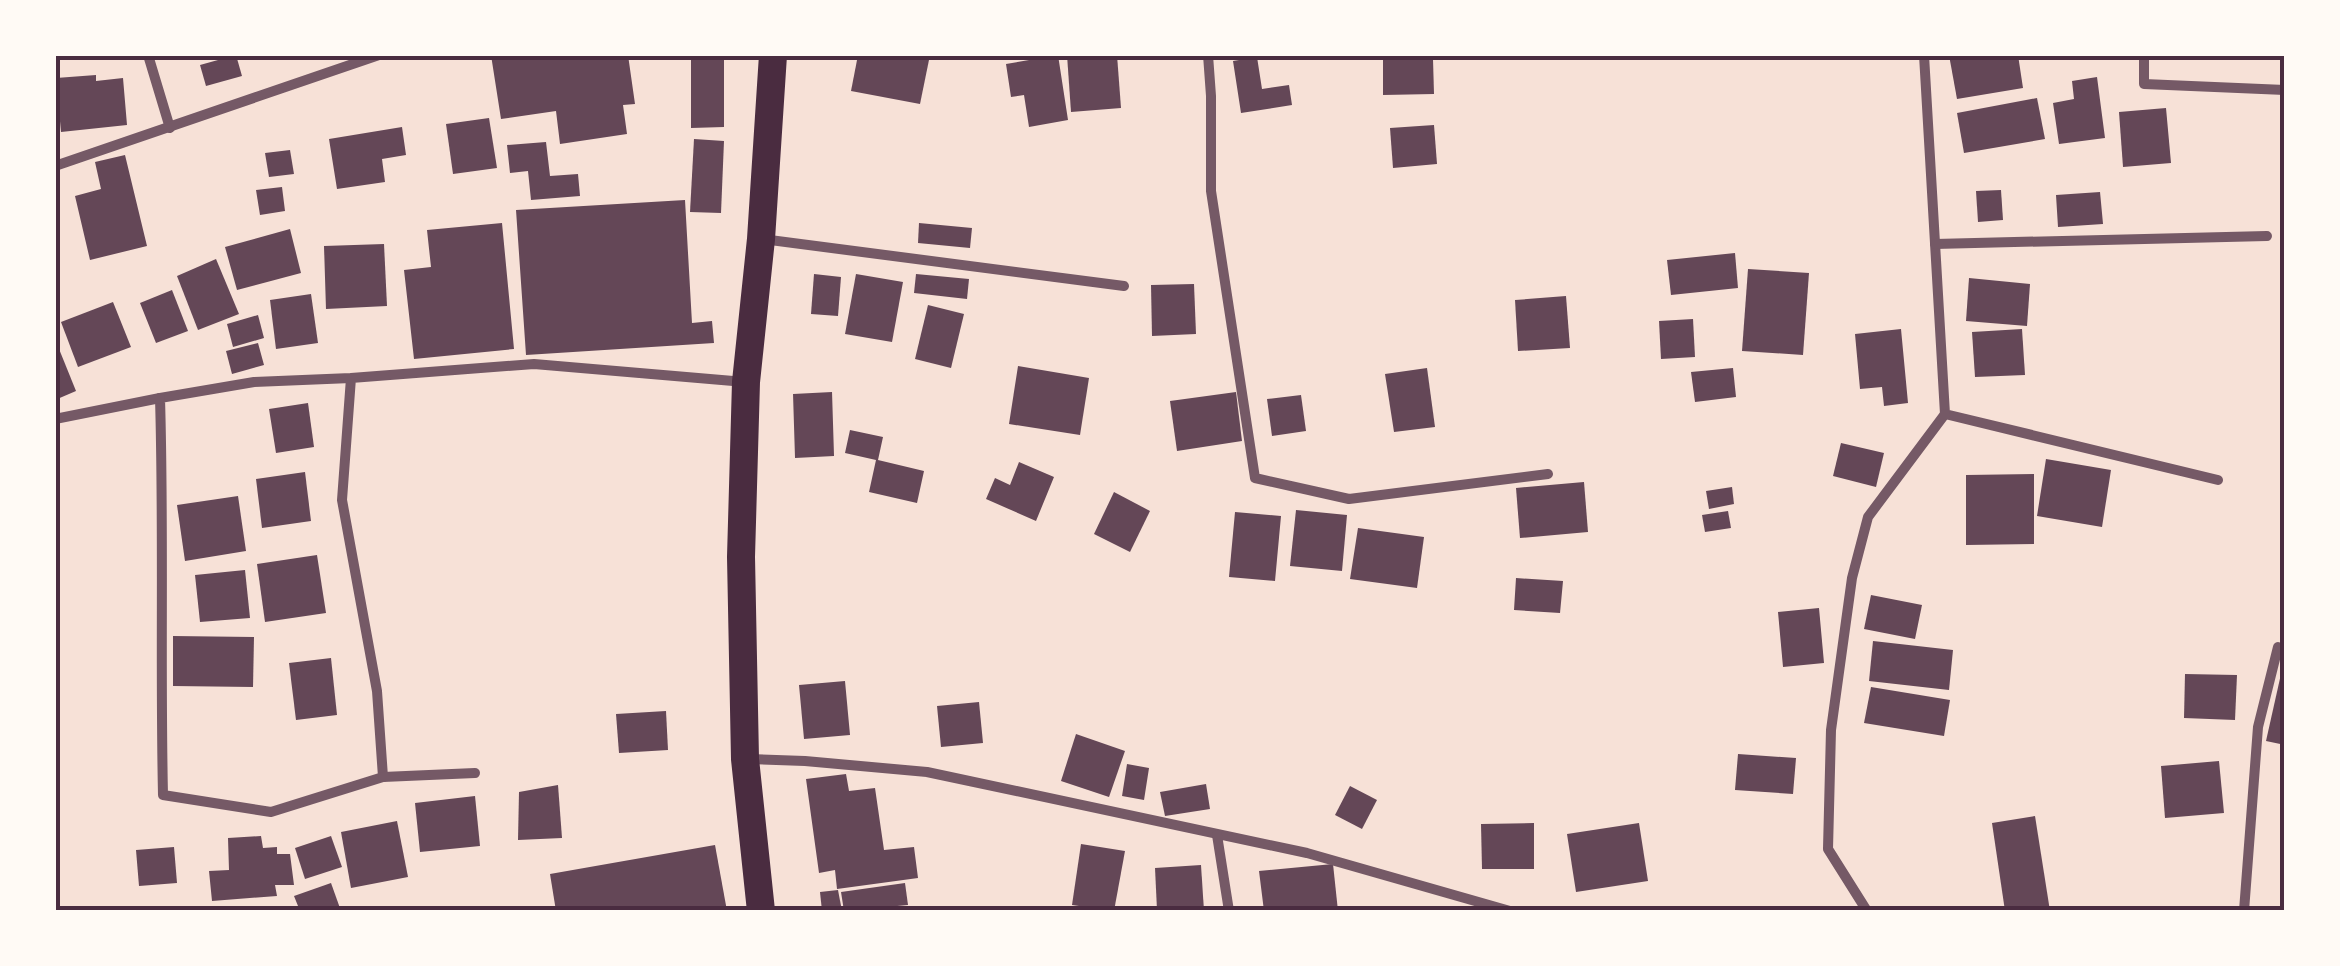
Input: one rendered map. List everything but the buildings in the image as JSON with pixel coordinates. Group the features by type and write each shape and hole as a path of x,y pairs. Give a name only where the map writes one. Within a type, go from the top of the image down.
{"highway":[{"path":"761,911 746,759 741,558 746,382 761,239 773,55"}],"street":[{"path":"148,55 170,128"},
{"path":"55,166 379,55"},
{"path":"1208,55 1212,190 1255,478 1349,499 1548,474"},
{"path":"1868,911 1828,849 1831,730 1852,578 1868,517 1945,414 1924,55"},
{"path":"2144,55 2144,84 2285,90"},
{"path":"1935,244 2267,236"},
{"path":"761,239 1124,286"},
{"path":"55,419 254,382 534,364 746,382"},
{"path":"351,378 342,500 377,691 382,778"},
{"path":"160,398 164,796 271,812 382,778 475,773"},
{"path":"1945,414 2218,480"},
{"path":"2244,911 2258,727 2278,647"},
{"path":"746,759 927,772 1307,853 1510,911"},
{"path":"1217,835 1229,911"}]}
